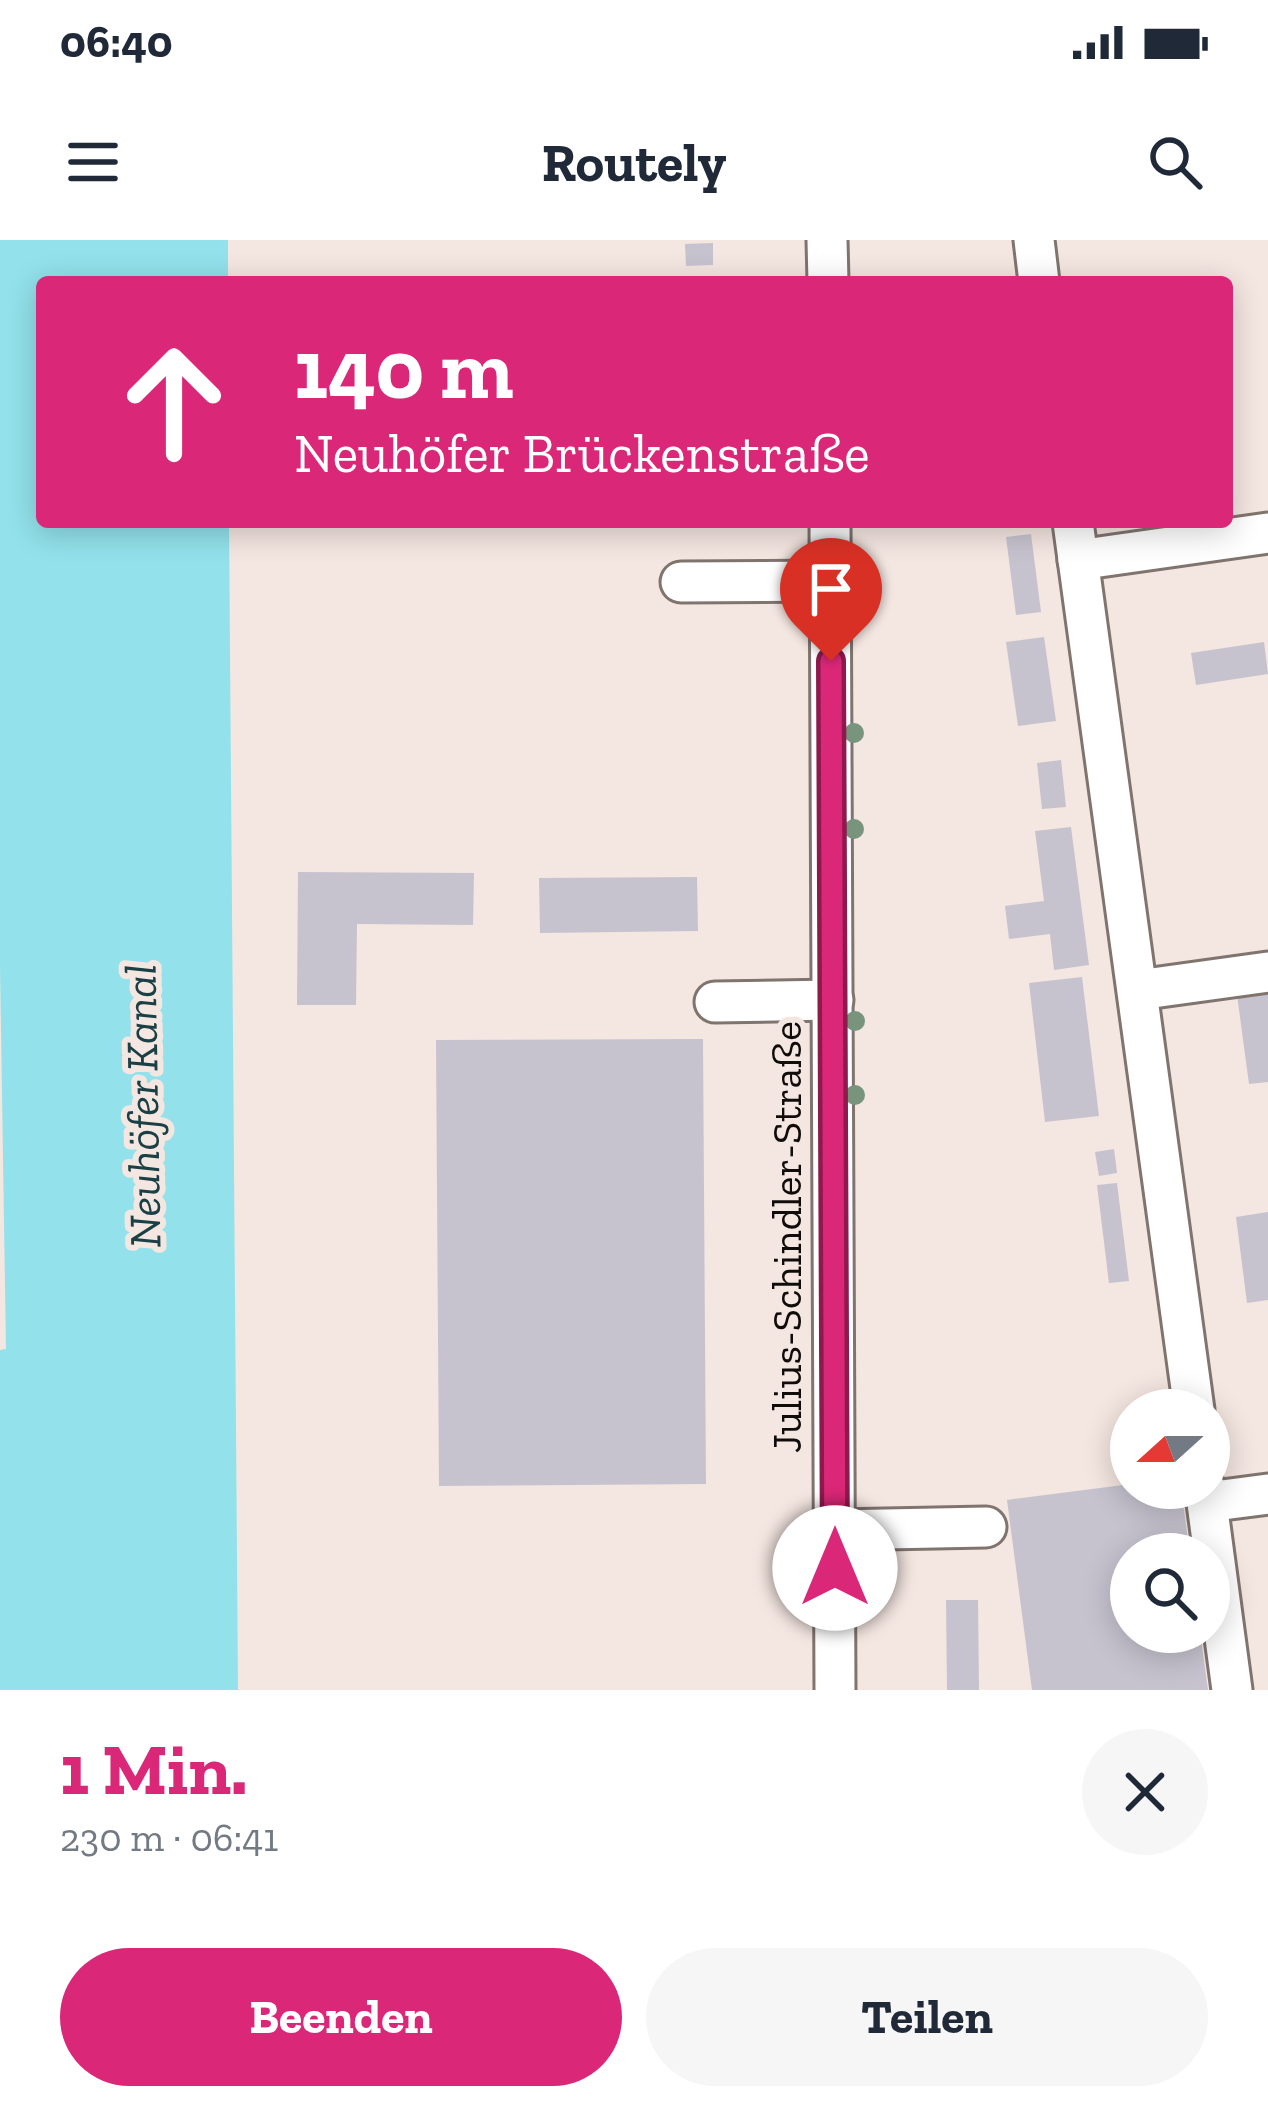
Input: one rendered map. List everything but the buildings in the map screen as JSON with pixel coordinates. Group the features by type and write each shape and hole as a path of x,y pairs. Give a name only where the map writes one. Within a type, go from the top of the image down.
{"street":[{"path":"827,240 828,276"},
{"path":"1034,240 1039,276"},
{"name":"Julius-Schindler-Straße","path":"830,528 835,1690"},
{"path":"1191,1389 1075,541 1268,533"},
{"path":"681,582 831,581"},
{"path":"1138,989 1268,972"},
{"path":"715,1002 833,1000"},
{"path":"1230,1495 1268,1494"},
{"path":"1208,1509 1232,1690"},
{"path":"835,1530 986,1527"}],"water":[{"name":"Neuhöfer Kanal","path":"0,240 228,240 228,276 36,276 36,528 229,528 238,1690 0,1690 0,1350 6,1349 0,965"}],"route":[{"path":"831,661 835,1568"}]}
